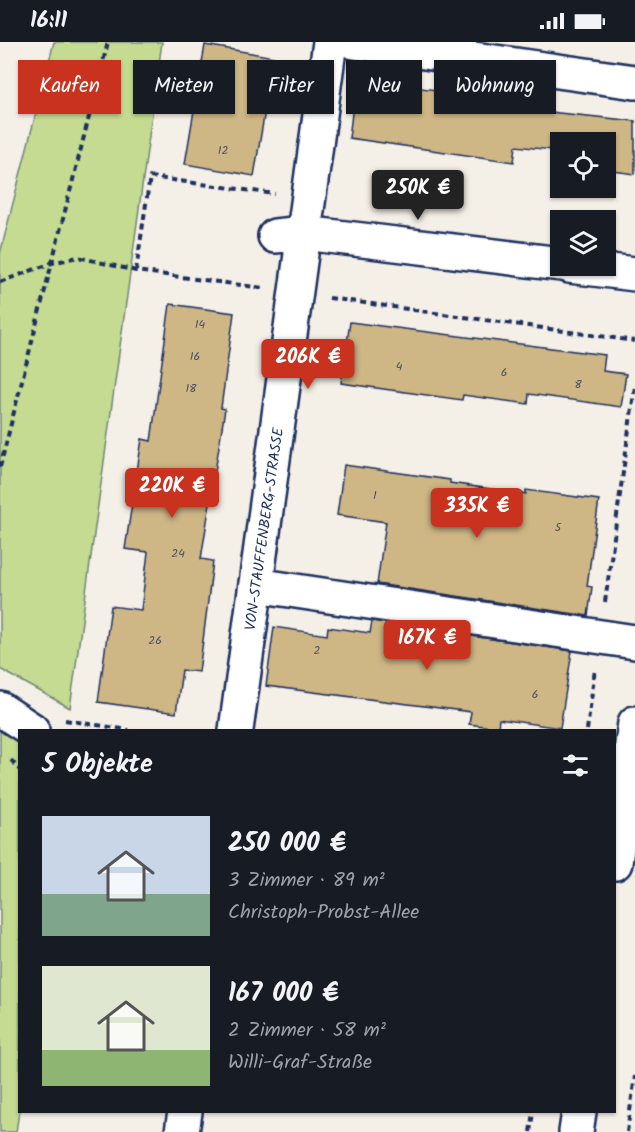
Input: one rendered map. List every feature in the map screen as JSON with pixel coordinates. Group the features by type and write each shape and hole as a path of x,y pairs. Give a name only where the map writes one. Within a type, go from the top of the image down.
{"street":[{"name":"VON-STAUFFENBERG-STRASSE","path":"237,729 296,293 289,235 330,42"},
{"path":"354,42 635,82"},
{"path":"289,235 550,263"},
{"path":"616,272 635,274"},
{"path":"256,585 635,642"},
{"path":"0,709 30,729"},
{"path":"616,859 623,832 635,723"},
{"path":"182,1132 185,1113"},
{"path":"576,1132 579,1113"}],"path":[{"path":"0,467 108,42"},
{"path":"0,282 78,257 136,271 635,341"},
{"path":"587,729 635,386"},
{"path":"627,1132 635,1076"},
{"path":"530,1132 533,1113"}],"green space":[{"path":"54,42 162,42 160,60 133,60 133,114 152,114 70,708 0,669 0,254 36,114 121,114 121,60 49,60"},
{"path":"0,729 18,739 19,1113 16,1132 0,1132"}],"building":[{"path":"205,45 274,57 273,60 247,60 247,114 264,114 254,176 185,164 193,114 235,114 235,60 202,60"},
{"path":"422,88 434,90 434,114 556,113 635,121 635,174 616,171 616,132 550,132 550,150 516,146 514,162 349,138 352,114 422,114"},
{"path":"170,304 234,313 221,408 225,409 201,559 213,561 199,672 182,670 176,713 98,702 111,606 141,610 148,552 125,549 142,439 151,441"},
{"path":"350,322 605,355 603,371 626,374 621,407 529,394 528,404 463,395 462,400 341,383"},
{"path":"344,465 450,480 450,483 526,494 526,490 599,500 587,586 592,587 588,616 377,584 386,522 337,515"},
{"path":"372,621 572,651 560,728 499,719 498,728 469,724 471,712 266,686 274,627 327,635 328,627 370,633"}]}
